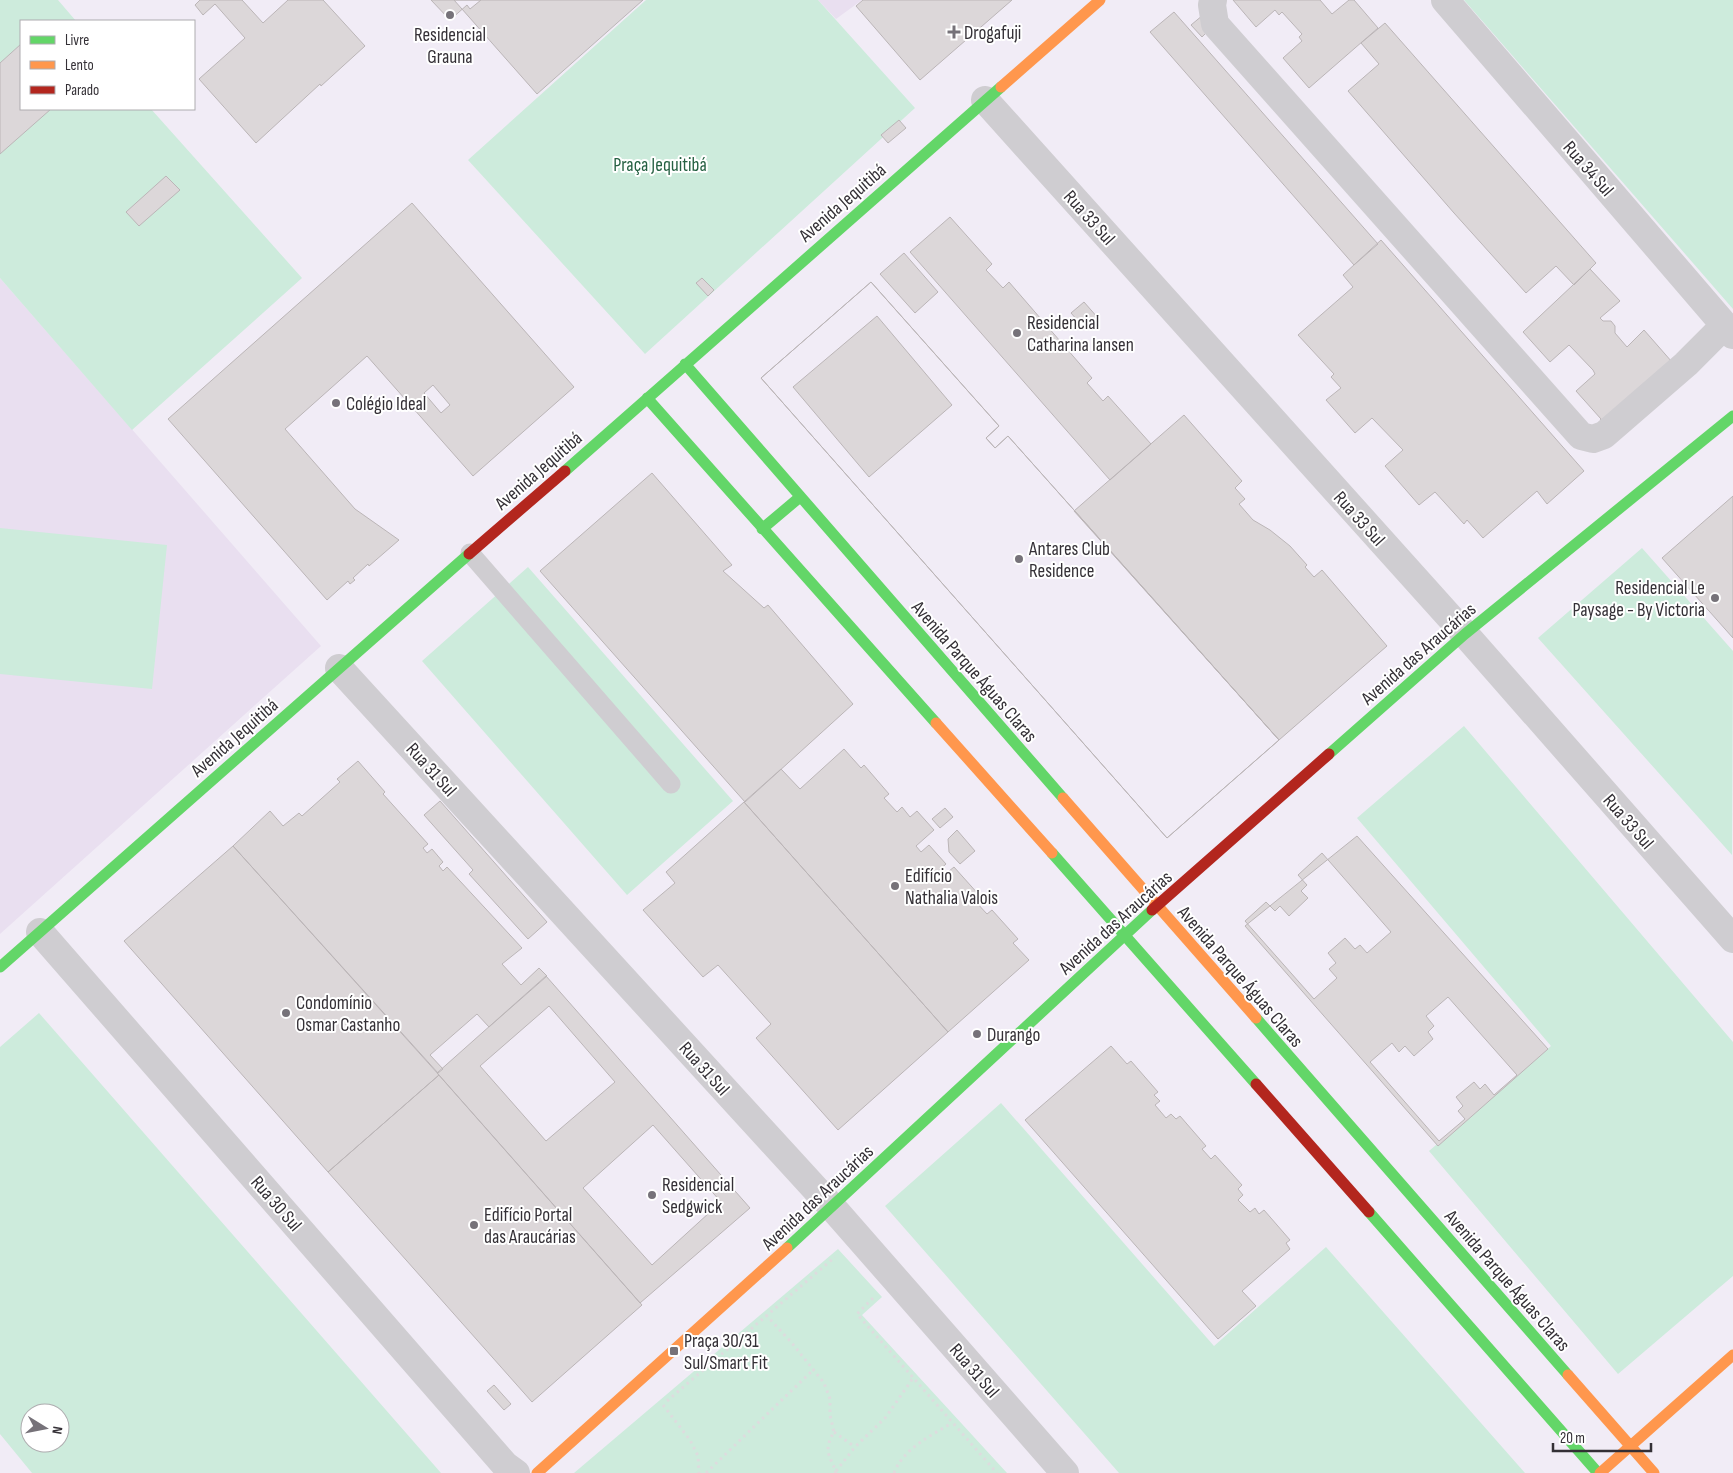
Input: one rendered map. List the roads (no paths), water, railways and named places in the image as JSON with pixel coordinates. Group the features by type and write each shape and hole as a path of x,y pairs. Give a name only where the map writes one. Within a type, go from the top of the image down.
{"street":[{"name":"Avenida Jequitibá","path":"0,967 1100,0"},
{"path":"1213,0 1215,24 1581,436 1593,439 1604,435 1686,364 1729,330"},
{"name":"Rua 34 Sul","path":"1445,0 1729,330"},
{"name":"Rua 33 Sul","path":"985,100 1464,634 1733,939"},
{"name":"Avenida Parque Águas Claras","path":"686,364 800,497 1654,1473"},
{"path":"646,398 1126,935 1599,1473 1733,1355"},
{"name":"Avenida das Araucárias","path":"536,1473 832,1207 1157,906 1464,634 1733,416"},
{"path":"762,529 800,497"},
{"name":"Rua 31 Sul","path":"339,668 832,1207 1065,1473"},
{"name":"Rua 30 Sul","path":"40,932 499,1458 516,1473"}],"lane":[{"path":"470,553 671,784"}],"place":[{"name":"Residencial Grauna","path":"450,15"},
{"name":"Drogafuji","path":"954,32"},
{"name":"Residencial Catharina Iansen","path":"1017,333"},
{"name":"Colégio Ideal","path":"336,403"},
{"name":"Antares Club Residence","path":"1019,559"},
{"name":"Residencial Le Paysage - By Victoria","path":"1715,598"},
{"name":"Edifício Nathalia Valois","path":"895,886"},
{"name":"Condomínio Osmar Castanho","path":"286,1013"},
{"name":"Durango","path":"977,1034"},
{"name":"Residencial Sedgwick","path":"652,1195"},
{"name":"Edifício Portal das Araucárias","path":"474,1225"},
{"name":"Praça 30/31 Sul/Smart Fit","path":"674,1351"}],"park label":[{"name":"Praça Jequitibá","path":"660,164"}]}
